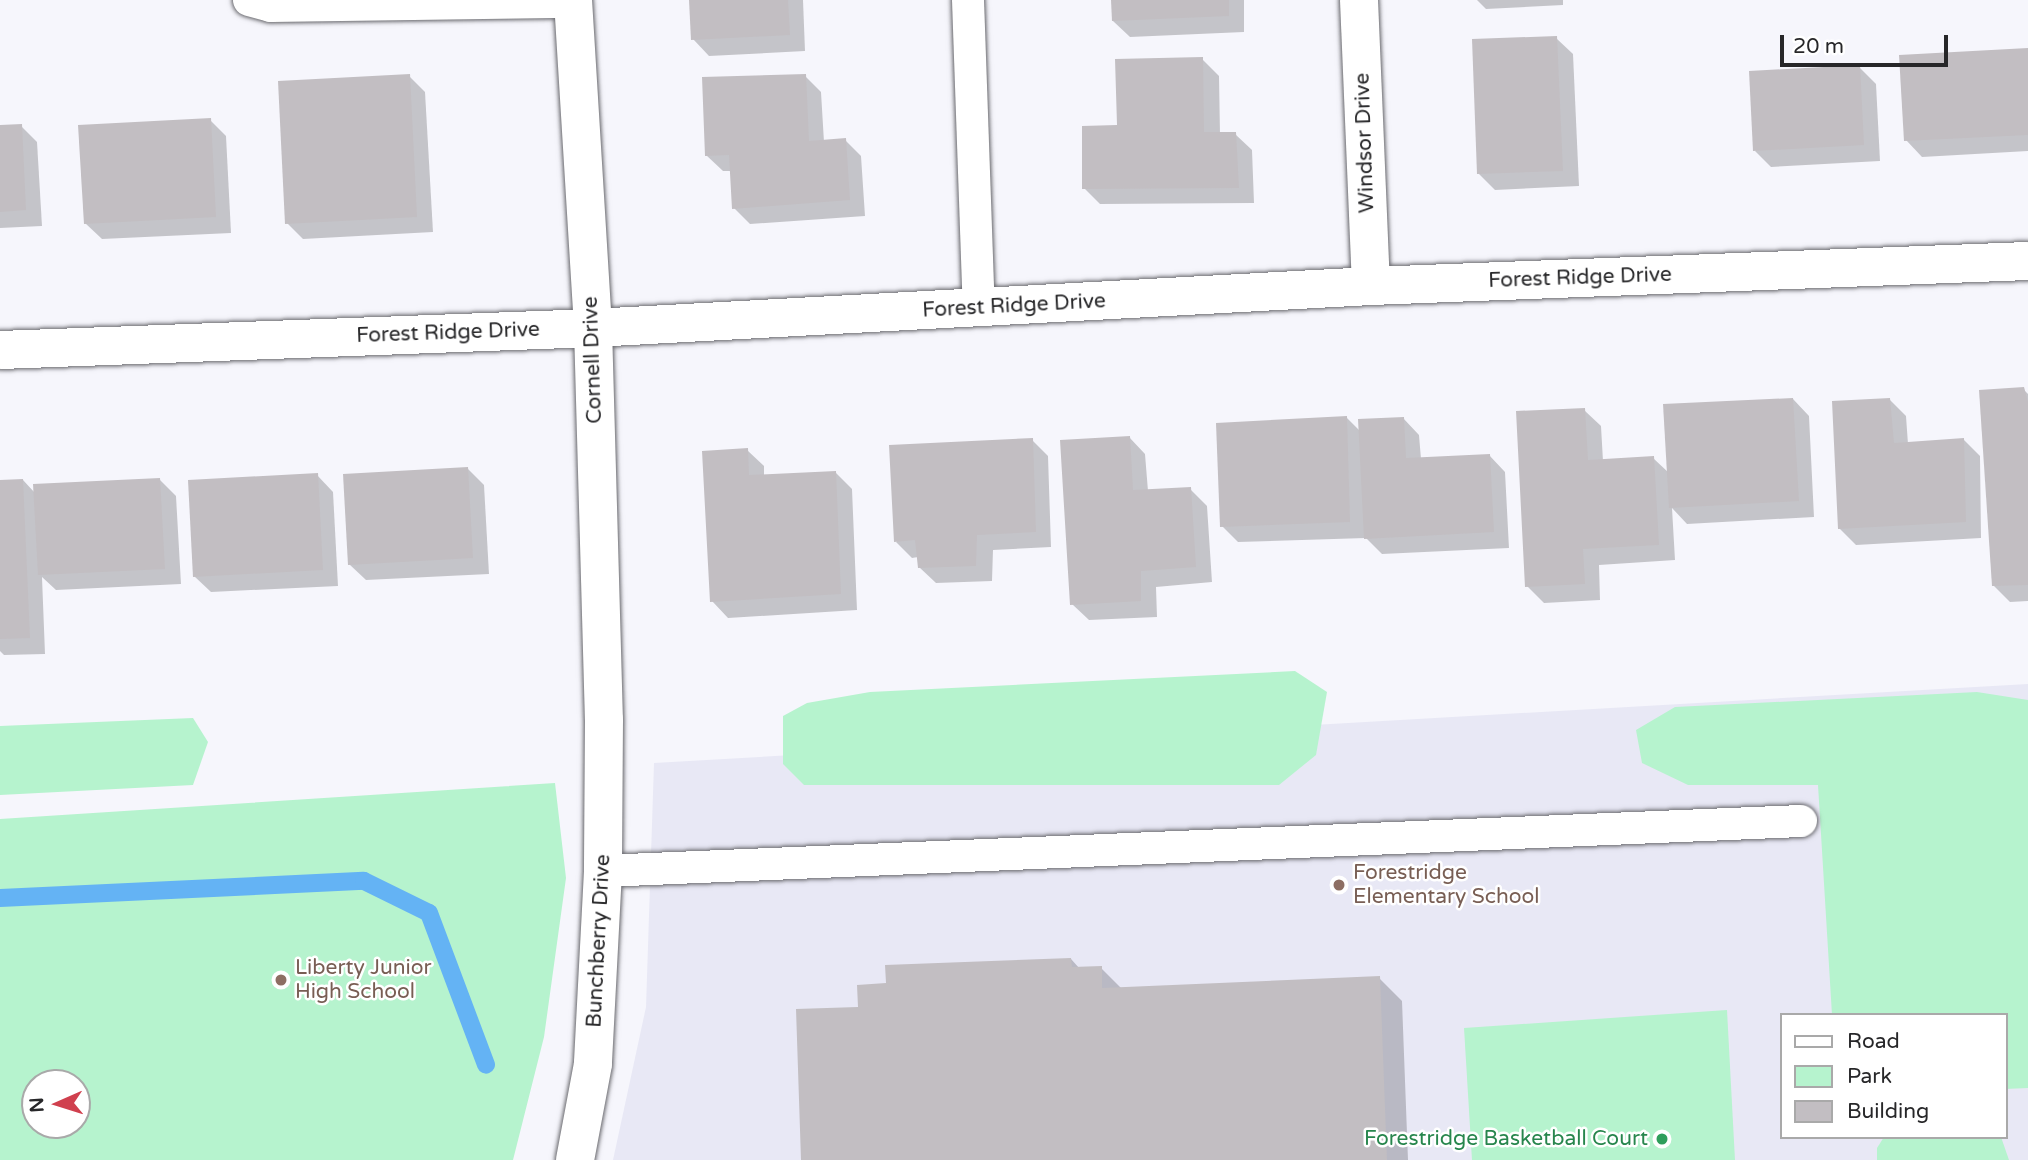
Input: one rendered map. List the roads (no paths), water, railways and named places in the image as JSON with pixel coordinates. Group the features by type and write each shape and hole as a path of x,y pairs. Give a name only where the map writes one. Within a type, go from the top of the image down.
{"street":[{"name":"Windsor Drive","path":"1359,0 1371,286"},
{"name":"Cornell Drive","path":"573,1 593,328 604,720"},
{"name":"Forest Ridge Drive","path":"0,350 593,328 1371,286 2028,261"},
{"name":"Bunchberry Drive","path":"581,1158 593,1064 603,871 604,720"}],"lane":[{"path":"249,0 271,6 573,1"},
{"path":"968,0 979,308"},
{"path":"603,871 1801,821"}],"waterway":[{"path":"0,898 364,881 429,913 486,1065"}],"place":[{"name":"Forestridge Elementary School","path":"1339,885"},
{"name":"Liberty Junior High School","path":"281,980"},
{"name":"Forestridge Basketball Court","path":"1662,1139"}]}
